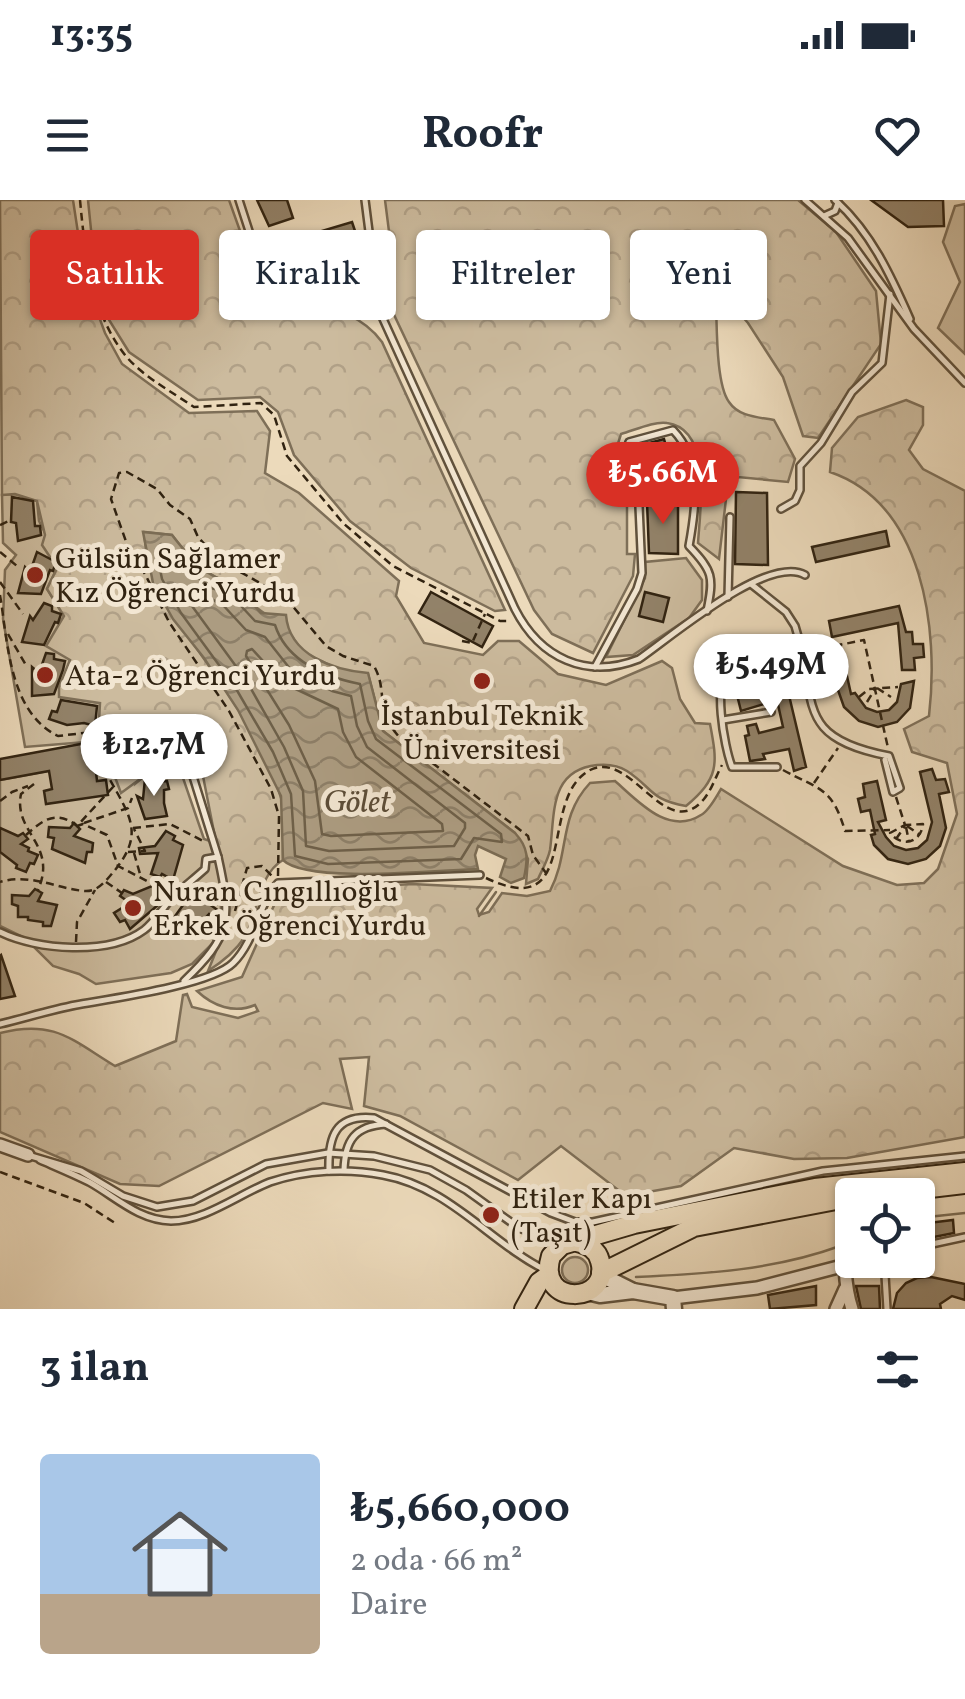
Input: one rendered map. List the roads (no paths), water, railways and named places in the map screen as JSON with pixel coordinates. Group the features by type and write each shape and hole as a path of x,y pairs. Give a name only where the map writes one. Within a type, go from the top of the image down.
{"main road":[{"path":"586,1293 560,1290 549,1273 551,1256 573,1242 634,1224 814,1188 965,1172"},
{"path":"935,1188 965,1184"},
{"path":"572,1309 601,1274 694,1227 835,1201"},
{"path":"573,1242 594,1250 601,1274"},
{"path":"524,1309 539,1282 549,1273"}],"street":[{"path":"0,1145 28,1155"},
{"path":"601,1274 634,1291 674,1303 835,1268"},
{"path":"844,1278 852,1309"},
{"path":"836,1309 845,1290"},
{"path":"586,1293 634,1291"}],"lane":[{"path":"239,200 249,230"},
{"path":"365,200 369,230"},
{"path":"805,200 848,238 914,329 965,382"},
{"path":"824,216 835,211 836,202"},
{"path":"836,202 875,249 914,329"},
{"path":"781,509 795,501 800,490 800,466 821,443 842,404 882,363 890,294"},
{"path":"385,320 521,620 544,649 595,667 620,666 638,659 752,584 776,573 796,570 805,575"},
{"path":"595,667 637,589 642,572 638,484 625,457 630,442 673,430 683,440 694,474 696,499 689,546 710,568 712,586 707,611"},
{"path":"728,597 730,517"},
{"path":"752,584 786,612 794,626 819,724 842,742 887,758 900,788 893,792 887,758"},
{"path":"777,767 732,767 721,682 730,664 802,653"},
{"path":"723,720 771,712"},
{"path":"182,983 218,944 226,916 218,857 191,770"},
{"path":"0,932 43,947 80,947 131,938 146,929 174,896 205,869 206,859 218,857"},
{"path":"0,1024 158,991 208,977 230,966 254,932 268,894 278,882 480,875"},
{"path":"328,1171 328,1152 338,1128 359,1116 389,1124 550,1213 575,1222 593,1222 823,1171 965,1156"},
{"path":"344,1170 345,1153 358,1130 389,1124"},
{"path":"28,1155 81,1172 122,1196 157,1207 193,1201 266,1164 328,1152 389,1158 430,1170 540,1238 573,1242"},
{"path":"28,1155 89,1182 136,1212 172,1221 212,1210 272,1182 344,1170 386,1176 423,1187 470,1215 549,1273"},
{"path":"935,1242 965,1236"},
{"path":"885,1278 887,1309"}],"water":[{"name":"Gölet","path":"143,532 172,535 199,566 234,583 261,613 286,615 295,641 315,658 368,673 383,731 515,833 526,854 524,878 511,883 500,877 506,859 478,846 478,869 345,874 318,872 283,860 281,796 238,710 173,619 153,583"}],"waterway":[{"path":"479,916 496,892"},
{"path":"935,1216 965,1213"},
{"path":"636,1277 765,1266 835,1248"}],"place":[{"name":"Gülsün Sağlamer Kız Öğrenci Yurdu","path":"35,575"},
{"name":"Ata-2 Öğrenci Yurdu","path":"45,675"},
{"name":"İstanbul Teknik Üniversitesi","path":"482,681"},
{"name":"Nuran Cıngıllıoğlu Erkek Öğrenci Yurdu","path":"133,908"},
{"name":"Etiler Kapı (Taşıt)","path":"491,1215"}]}
